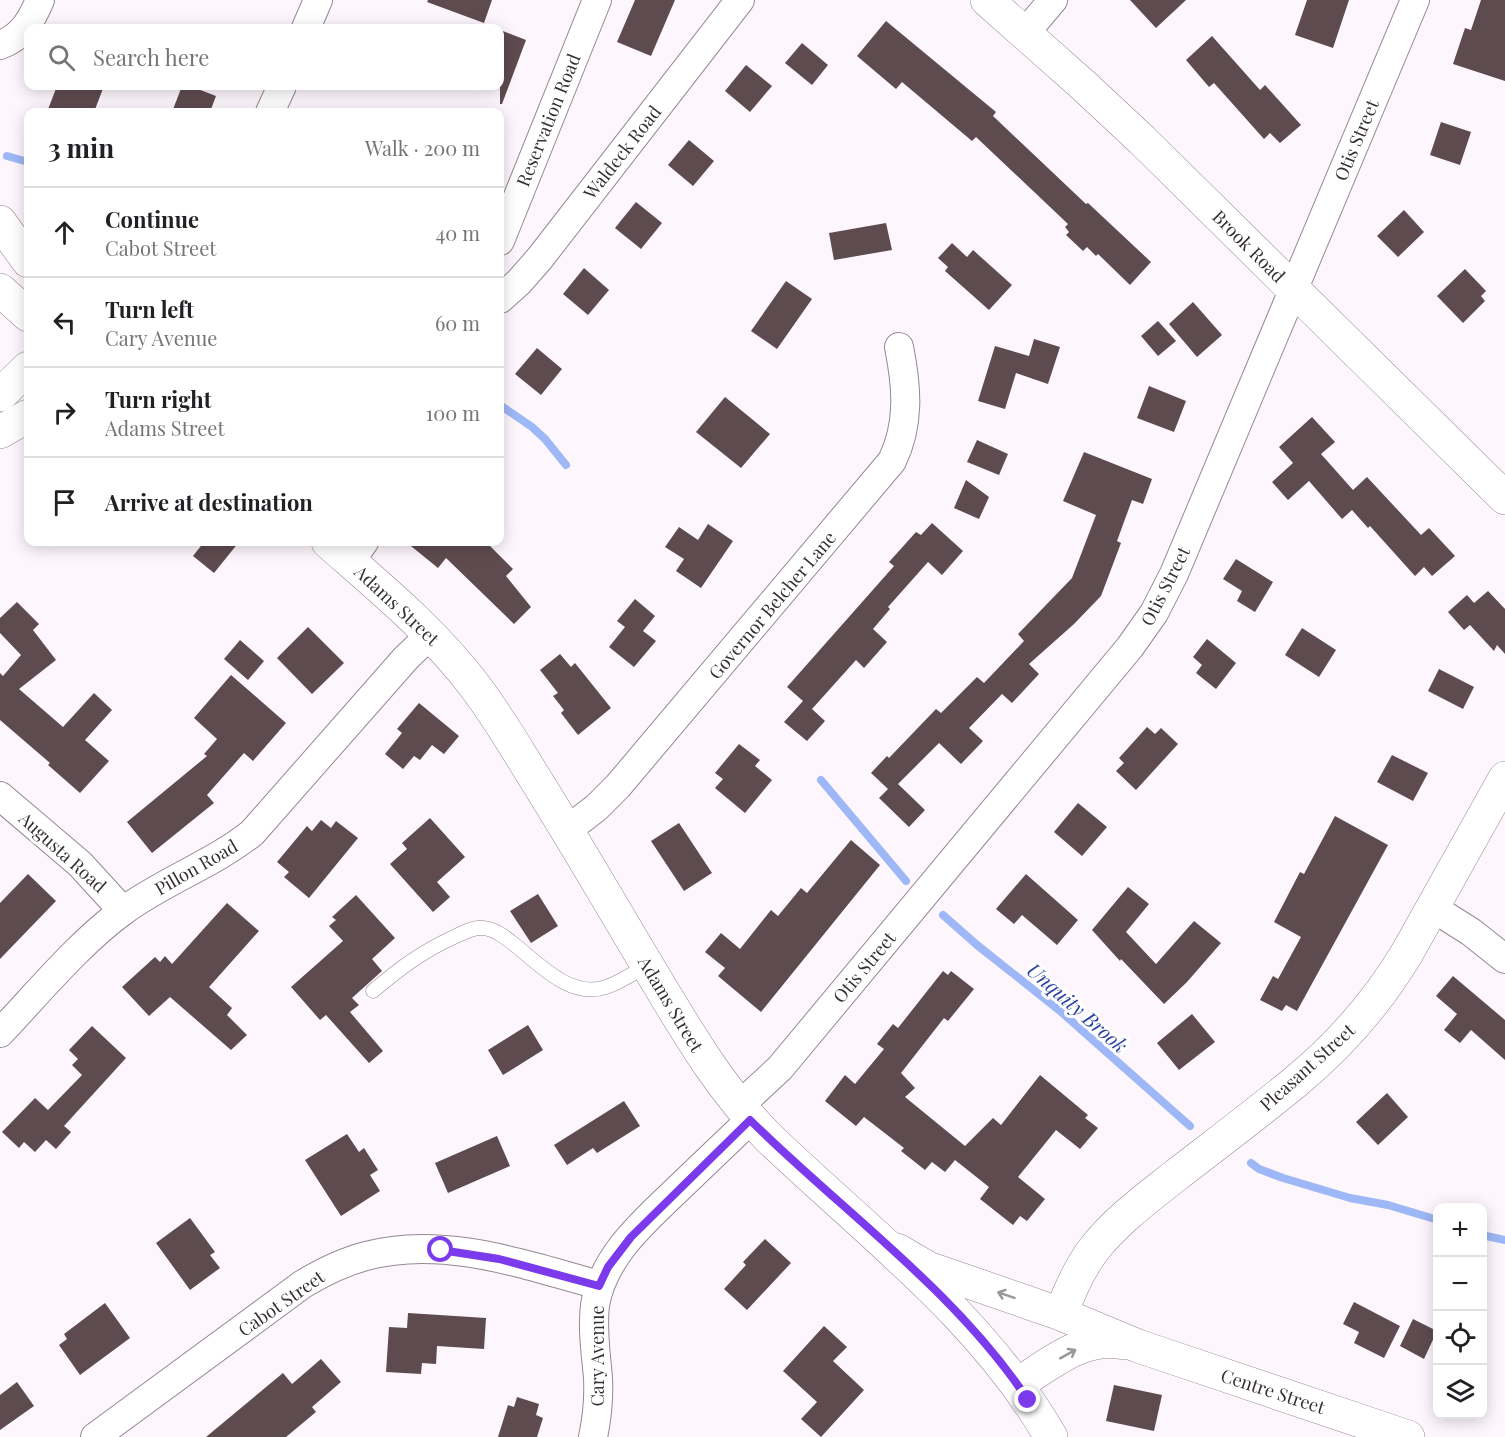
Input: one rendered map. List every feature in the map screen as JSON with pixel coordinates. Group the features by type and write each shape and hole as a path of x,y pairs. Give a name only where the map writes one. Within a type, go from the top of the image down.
{"main road":[{"name":"Brook Road","path":"987,0 1142,140 1292,290 1502,489"},
{"path":"0,222 24,255"},
{"path":"0,290 24,311"},
{"path":"0,395 24,372"},
{"path":"0,432 24,418"},
{"name":"Adams Street","path":"347,548 430,634 489,706 567,830 709,1066 745,1113 971,1327 1018,1384 1051,1437"},
{"name":"Pleasant Street","path":"1061,1314 1083,1265 1108,1233 1143,1201 1293,1084 1348,1033 1394,975 1505,778"},
{"name":"Centre Street","path":"878,1238 928,1268 1061,1314 1138,1346 1408,1437"},
{"name":"Centre Street","path":"1018,1384 1089,1343 1104,1340 1138,1346"}],"street":[{"path":"27,24 40,0"},
{"path":"308,24 318,0"},
{"name":"Reservation Road","path":"504,230 597,0"},
{"name":"Waldeck Road","path":"504,295 540,258 740,0"},
{"path":"1025,33 1053,0"},
{"name":"Otis Street","path":"745,1113 1130,647 1148,622 1174,574 1415,0"},
{"path":"0,45 14,39 24,30"},
{"path":"272,108 280,90"},
{"name":"Governor Belcher Lane","path":"567,830 596,808 618,786 892,461 900,444 906,407 899,347"},
{"name":"Pillon Road","path":"0,1033 89,940 123,911 164,885 224,854 252,833 406,658 430,634"},
{"name":"Augusta Road","path":"0,796 80,864 123,911"},
{"path":"1433,909 1472,932 1505,959"},
{"name":"Cary Avenue","path":"593,1437 598,1406 594,1330 599,1286 608,1267 631,1237 745,1113"},
{"name":"Cabot Street","path":"95,1437 303,1284 322,1273 367,1256 417,1250 460,1252 515,1263 599,1286"}],"lane":[{"path":"373,991 429,948 469,930 481,928 491,929 503,935 557,978 584,989 606,987 647,965"}],"building":[{"path":"428,0 492,0 484,23 427,2"},
{"path":"635,0 675,0 651,56 617,42"},
{"path":"1130,0 1186,0 1156,28"},
{"path":"1307,0 1349,0 1333,48 1295,35"},
{"path":"1481,0 1505,0 1505,81 1453,64 1465,28 1471,30"},
{"path":"886,21 996,112 993,116 1151,262 1130,285 1098,254 1096,256 1087,247 1083,251 1066,235 1069,232 1065,227 1068,224 976,137 972,141 902,82 896,89 857,56"},
{"path":"504,32 526,40 502,104 500,104 500,90 504,90"},
{"path":"1212,36 1260,90 1265,85 1301,125 1280,143 1270,133 1264,139 1214,83 1209,87 1186,60"},
{"path":"802,43 828,65 812,85 785,63"},
{"path":"746,65 772,86 750,112 725,91"},
{"path":"55,90 102,90 96,108 49,108"},
{"path":"180,90 200,90 216,96 212,108 174,108"},
{"path":"1441,122 1471,132 1460,165 1430,155"},
{"path":"689,140 714,161 693,186 668,165"},
{"path":"636,202 662,223 641,249 615,228"},
{"path":"1404,210 1424,232 1398,257 1377,236"},
{"path":"886,223 892,250 834,260 829,233"},
{"path":"952,243 967,257 973,250 1012,285 989,310 945,271 948,267 938,258"},
{"path":"584,268 609,290 588,315 563,294"},
{"path":"1465,269 1486,291 1481,296 1485,301 1463,323 1437,296"},
{"path":"786,281 812,299 777,349 751,331"},
{"path":"1193,302 1222,335 1197,357 1169,324"},
{"path":"1158,321 1176,341 1158,356 1141,336"},
{"path":"1034,339 1060,347 1048,384 1016,373 1005,409 978,401 995,346 1029,356"},
{"path":"537,348 562,369 541,395 515,374"},
{"path":"1149,386 1186,401 1174,432 1137,418"},
{"path":"725,397 770,434 741,468 696,432"},
{"path":"1312,417 1335,442 1321,454 1353,490 1367,477 1421,535 1429,528 1455,556 1432,576 1424,567 1415,576 1370,526 1368,528 1352,510 1342,519 1309,481 1288,500 1272,482 1293,463 1279,447"},
{"path":"977,440 1008,454 999,475 967,462"},
{"path":"1084,452 1152,479 1143,504 1132,500 1117,541 1121,543 1101,596 1074,624 1029,664 1039,674 1012,703 1002,694 969,728 983,741 961,764 939,743 898,784 925,810 909,827 879,798 888,789 871,773 887,756 889,758 936,709 941,713 977,677 984,683 1024,641 1018,634 1072,578 1096,515 1063,501"},
{"path":"966,480 989,497 979,519 954,508"},
{"path":"932,523 963,551 942,575 928,562 888,607 890,609 873,629 887,642 864,668 856,660 812,709 825,721 807,741 784,722 803,701 787,687 894,566 889,562 916,532 921,535"},
{"path":"708,524 733,541 701,588 676,571 684,559 665,547 679,527 698,540"},
{"path":"201,546 236,546 214,573 193,556"},
{"path":"411,546 490,546 513,569 506,576 531,607 514,624 446,558 438,568"},
{"path":"1236,559 1273,582 1255,612 1237,601 1242,591 1223,579"},
{"path":"1488,591 1505,609 1505,654 1497,645 1494,651 1470,625 1464,630 1448,612 1467,595 1474,603"},
{"path":"635,599 655,616 643,631 656,641 634,667 609,647 625,627 617,621"},
{"path":"17,602 39,624 33,630 56,660 19,689 63,727 94,693 112,710 85,740 109,761 80,793 48,765 50,763 0,720 0,673 3,676 21,655 0,633 0,618"},
{"path":"308,627 344,663 312,694 277,658"},
{"path":"1302,628 1336,650 1319,677 1285,655"},
{"path":"1207,639 1236,663 1216,689 1196,673 1202,665 1193,657"},
{"path":"240,640 264,661 248,680 224,659"},
{"path":"560,654 571,667 575,663 611,708 578,735 561,713 564,710 553,696 558,693 540,670"},
{"path":"1439,669 1474,687 1463,709 1428,691"},
{"path":"231,675 286,723 253,761 244,753 207,795 214,803 152,853 127,822 207,756 204,754 217,739 194,718"},
{"path":"419,703 459,736 444,754 432,745 420,760 414,756 403,769 385,754 402,733 397,729"},
{"path":"1147,727 1155,734 1161,728 1178,744 1136,790 1116,771 1124,763 1119,758"},
{"path":"739,744 760,760 755,766 772,780 745,813 715,788 723,779 715,773"},
{"path":"1392,755 1428,773 1413,801 1377,782"},
{"path":"1078,803 1107,827 1082,856 1054,832"},
{"path":"1335,816 1388,845 1297,1011 1286,1005 1282,1011 1260,1000 1273,976 1278,979 1301,937 1274,922 1300,872 1304,874"},
{"path":"430,818 465,857 437,882 450,897 433,912 390,864 407,849 402,843"},
{"path":"321,820 331,828 336,821 358,838 309,898 284,877 289,872 277,862 307,826 312,831"},
{"path":"679,823 712,873 684,891 651,841"},
{"path":"851,840 880,865 761,1012 718,976 725,968 705,952 721,933 740,949 771,910 778,916 801,888 807,893"},
{"path":"28,874 56,901 0,959 0,903"},
{"path":"1026,874 1078,920 1057,945 1022,915 1014,924 996,909"},
{"path":"1128,887 1149,904 1126,932 1156,964 1194,921 1221,943 1164,1004 1092,930"},
{"path":"538,894 558,926 531,943 510,911"},
{"path":"356,895 395,938 372,959 382,971 352,998 359,1005 350,1012 383,1051 369,1063 326,1015 320,1020 291,987 343,941 329,926 336,920 332,917"},
{"path":"227,903 259,931 209,987 232,1008 227,1015 247,1035 231,1050 170,997 149,1016 122,987 155,957 160,962 165,956 172,964"},
{"path":"943,971 948,975 951,971 974,989 948,1021 944,1018 901,1073 915,1088 905,1097 965,1146 993,1118 1001,1125 1040,1075 1088,1115 1085,1118 1098,1128 1080,1149 1056,1130 1018,1177 1045,1199 1027,1221 1020,1216 1013,1225 980,1199 989,1187 955,1160 945,1172 932,1162 925,1170 901,1151 904,1148 864,1117 856,1126 825,1101 845,1075 855,1084 884,1049 877,1044 893,1024 898,1028"},
{"path":"1453,976 1505,1020 1505,1060 1471,1030 1460,1043 1444,1030 1457,1014 1436,996"},
{"path":"1192,1014 1215,1042 1179,1070 1157,1043"},
{"path":"528,1025 543,1050 503,1075 488,1050"},
{"path":"92,1026 126,1058 64,1126 71,1132 56,1149 46,1140 35,1152 24,1142 19,1148 2,1132 35,1098 48,1110 82,1075 72,1065 78,1059 69,1050"},
{"path":"1387,1093 1408,1117 1378,1145 1356,1122"},
{"path":"624,1101 640,1126 597,1153 593,1148 567,1165 554,1145"},
{"path":"347,1134 359,1152 364,1148 378,1170 370,1175 380,1191 341,1216 305,1160"},
{"path":"497,1136 510,1166 448,1193 435,1163"},
{"path":"190,1218 215,1252 210,1255 220,1268 190,1290 156,1243"},
{"path":"765,1239 791,1263 747,1310 724,1289 746,1265 743,1262"},
{"path":"1354,1302 1400,1326 1384,1358 1354,1343 1359,1332 1343,1324"},
{"path":"105,1303 130,1338 80,1375 59,1345 67,1339 64,1334"},
{"path":"408,1313 486,1318 484,1349 437,1346 436,1364 422,1363 421,1374 386,1372 389,1327 407,1328"},
{"path":"1413,1319 1433,1329 1433,1340 1424,1359 1400,1346"},
{"path":"824,1326 847,1347 833,1361 864,1390 821,1437 801,1419 817,1402 783,1371"},
{"path":"321,1359 341,1382 312,1407 316,1412 286,1437 206,1437 283,1373 292,1384"},
{"path":"17,1382 34,1406 0,1430 0,1395"},
{"path":"1114,1385 1162,1395 1154,1431 1106,1421"},
{"path":"517,1397 539,1404 536,1415 543,1418 537,1437 498,1437 508,1405 514,1407"}],"waterway":[{"name":"Unquity Brook","path":"7,156 24,161"},
{"name":"Unquity Brook","path":"504,408 545,439 566,465"},
{"name":"Unquity Brook","path":"821,780 906,881"},
{"name":"Unquity Brook","path":"943,915 1059,1010 1190,1126"},
{"name":"Unquity Brook","path":"1251,1163 1259,1169 1283,1178 1350,1198 1388,1205 1433,1218"},
{"name":"Unquity Brook","path":"1487,1236 1505,1240"}],"route":[{"path":"441,1250 523,1264 599,1286 619,1251 646,1220 750,1120 971,1327 1018,1384 1028,1400"}]}
